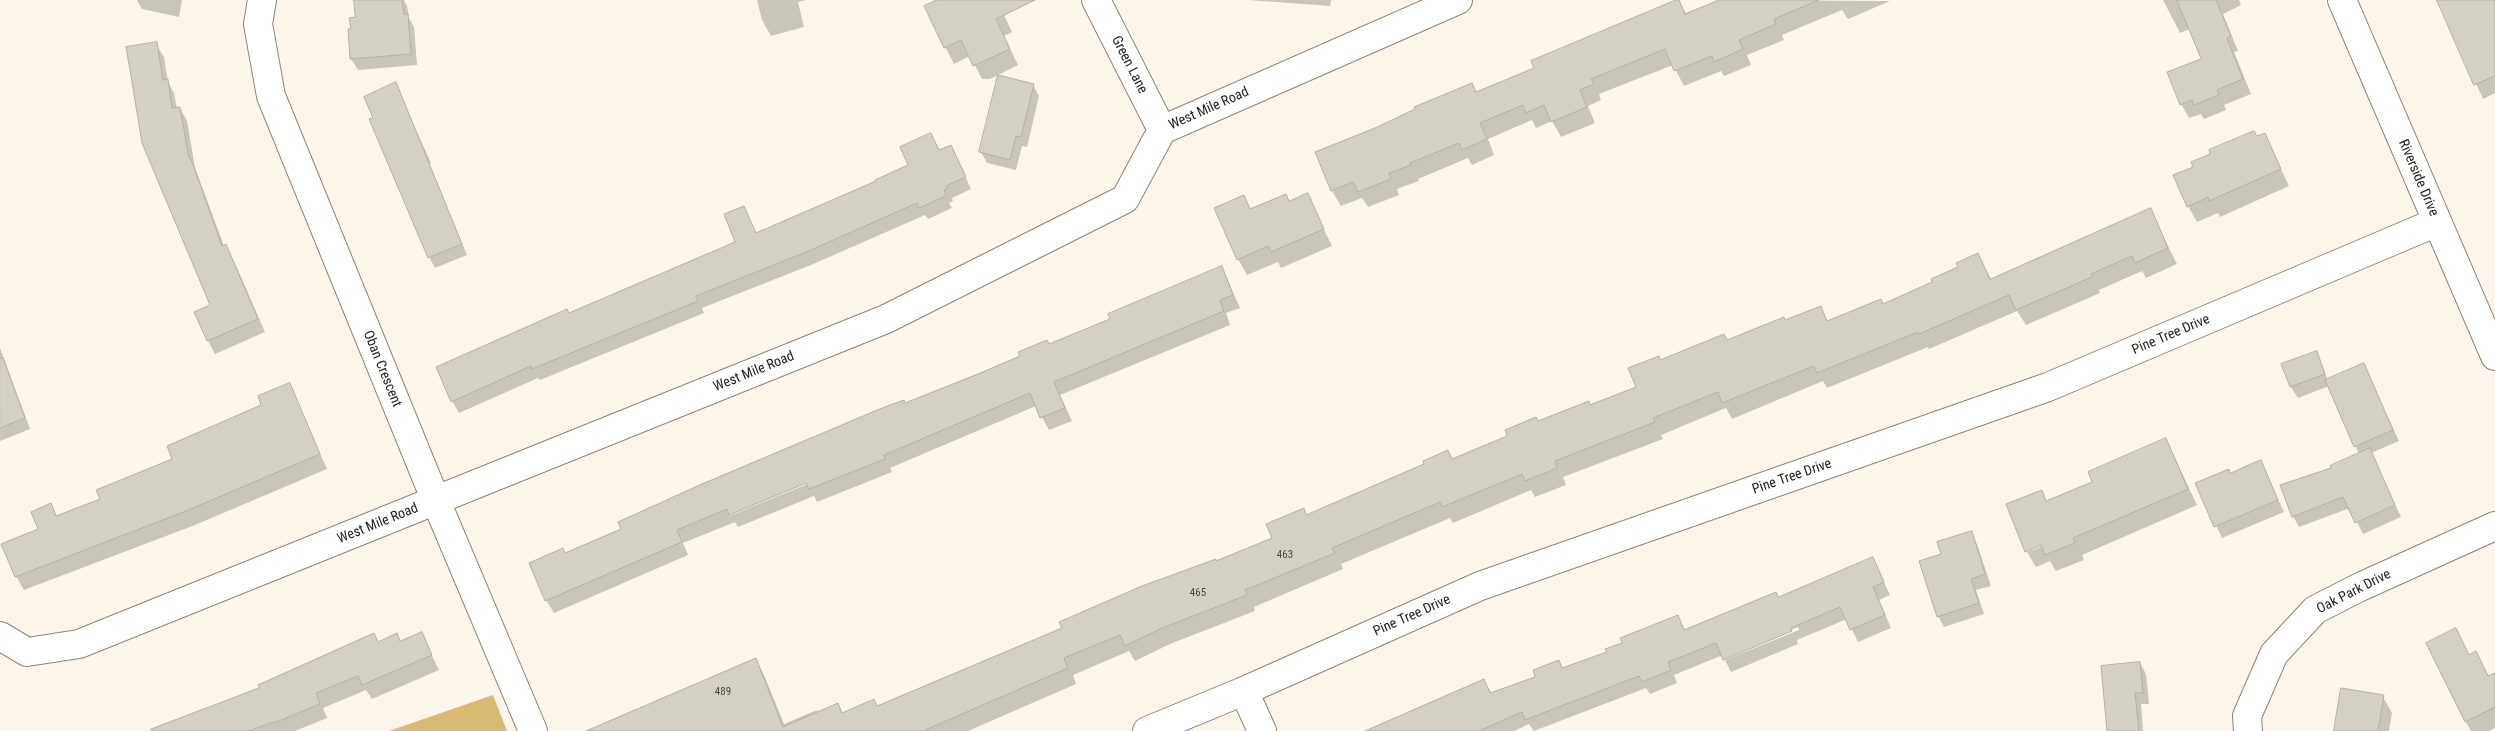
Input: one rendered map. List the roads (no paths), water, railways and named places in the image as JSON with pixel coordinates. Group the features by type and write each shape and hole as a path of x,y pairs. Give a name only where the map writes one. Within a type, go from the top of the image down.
{"street":[{"name":"Oban Crescent","path":"262,0 258,24 271,96 436,501 533,731"},
{"name":"Green Lane","path":"1096,0 1162,130"},
{"name":"West Mile Road","path":"0,636 27,652 79,644 886,319 1125,199 1162,130 1458,0"},
{"name":"Riverside Drive","path":"2342,0 2495,356"},
{"name":"Pine Tree Drive","path":"1147,731 1244,691 1480,586 2048,387 2437,222"},
{"name":"Oak Park Drive","path":"2248,731 2248,716 2274,654 2315,610 2360,587 2495,526"},
{"path":"1244,691 1262,731"}]}
